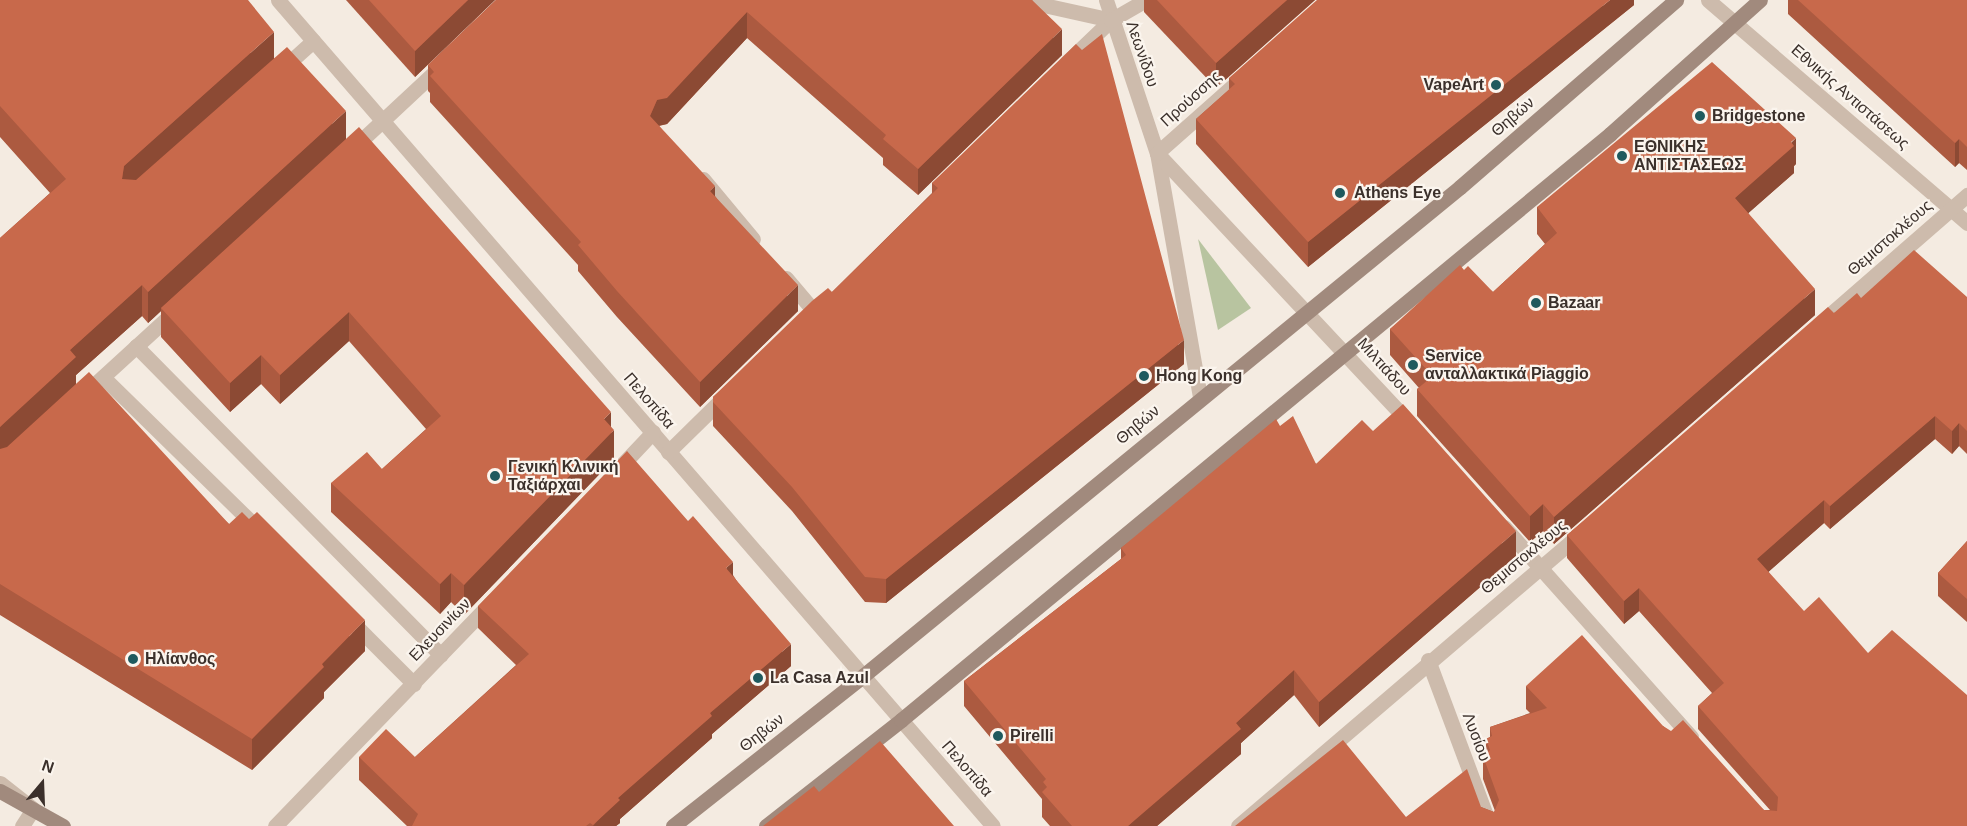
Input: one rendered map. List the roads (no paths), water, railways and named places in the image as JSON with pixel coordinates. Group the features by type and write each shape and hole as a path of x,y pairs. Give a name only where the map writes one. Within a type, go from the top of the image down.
{"main road":[{"name":"Θηβών","path":"673,826 864,675 1305,310 1460,187 1676,0"},
{"path":"766,826 901,720 1347,352 1737,23 1760,0"},
{"path":"0,791 63,826"}],"street":[{"name":"Πελοπίδα","path":"278,0 381,123 653,432 993,826"},
{"path":"1021,0 1111,20"},
{"name":"Λεωνίδου","path":"1106,0 1157,153 1200,397"},
{"path":"1052,78 1111,20 1145,0"},
{"name":"Εθνικής Αντιστάσεως","path":"1708,0 1967,223"},
{"path":"270,80 313,41"},
{"path":"337,163 458,49"},
{"name":"Προύσσης","path":"1157,153 1260,61"},
{"name":"Μιλτιάδου","path":"1157,153 1347,352 1424,438"},
{"path":"694,168 761,248"},
{"name":"Θεμιστοκλέους","path":"1808,334 1967,195"},
{"path":"776,266 813,310"},
{"path":"69,408 189,299"},
{"path":"136,346 441,656"},
{"path":"103,377 263,534"},
{"path":"668,452 736,385"},
{"path":"604,483 653,432"},
{"path":"1494,516 1699,746"},
{"name":"Θεμιστοκλέους","path":"1238,826 1428,660 1594,521"},
{"name":"Ελευσινίων","path":"275,826 506,587"},
{"path":"338,609 414,684"},
{"name":"Λυσίου","path":"1428,660 1490,826"},
{"path":"0,783 33,809 22,826"}],"place":[{"name":"VapeArt","path":"1496,85"},
{"name":"Bridgestone","path":"1700,116"},
{"name":"ΕΘΝΙΚΗΣ ΑΝΤΙΣΤΑΣΕΩΣ","path":"1622,156"},
{"name":"Athens Eye","path":"1340,193"},
{"name":"Bazaar","path":"1536,303"},
{"name":"Service ανταλλακτικά Piaggio","path":"1413,365"},
{"name":"Hong Kong","path":"1144,376"},
{"name":"Γενική Κλινική Ταξιάρχαι","path":"495,476"},
{"name":"Ηλίανθος","path":"133,659"},
{"name":"La Casa Azul","path":"758,678"},
{"name":"Pirelli","path":"998,736"}]}
